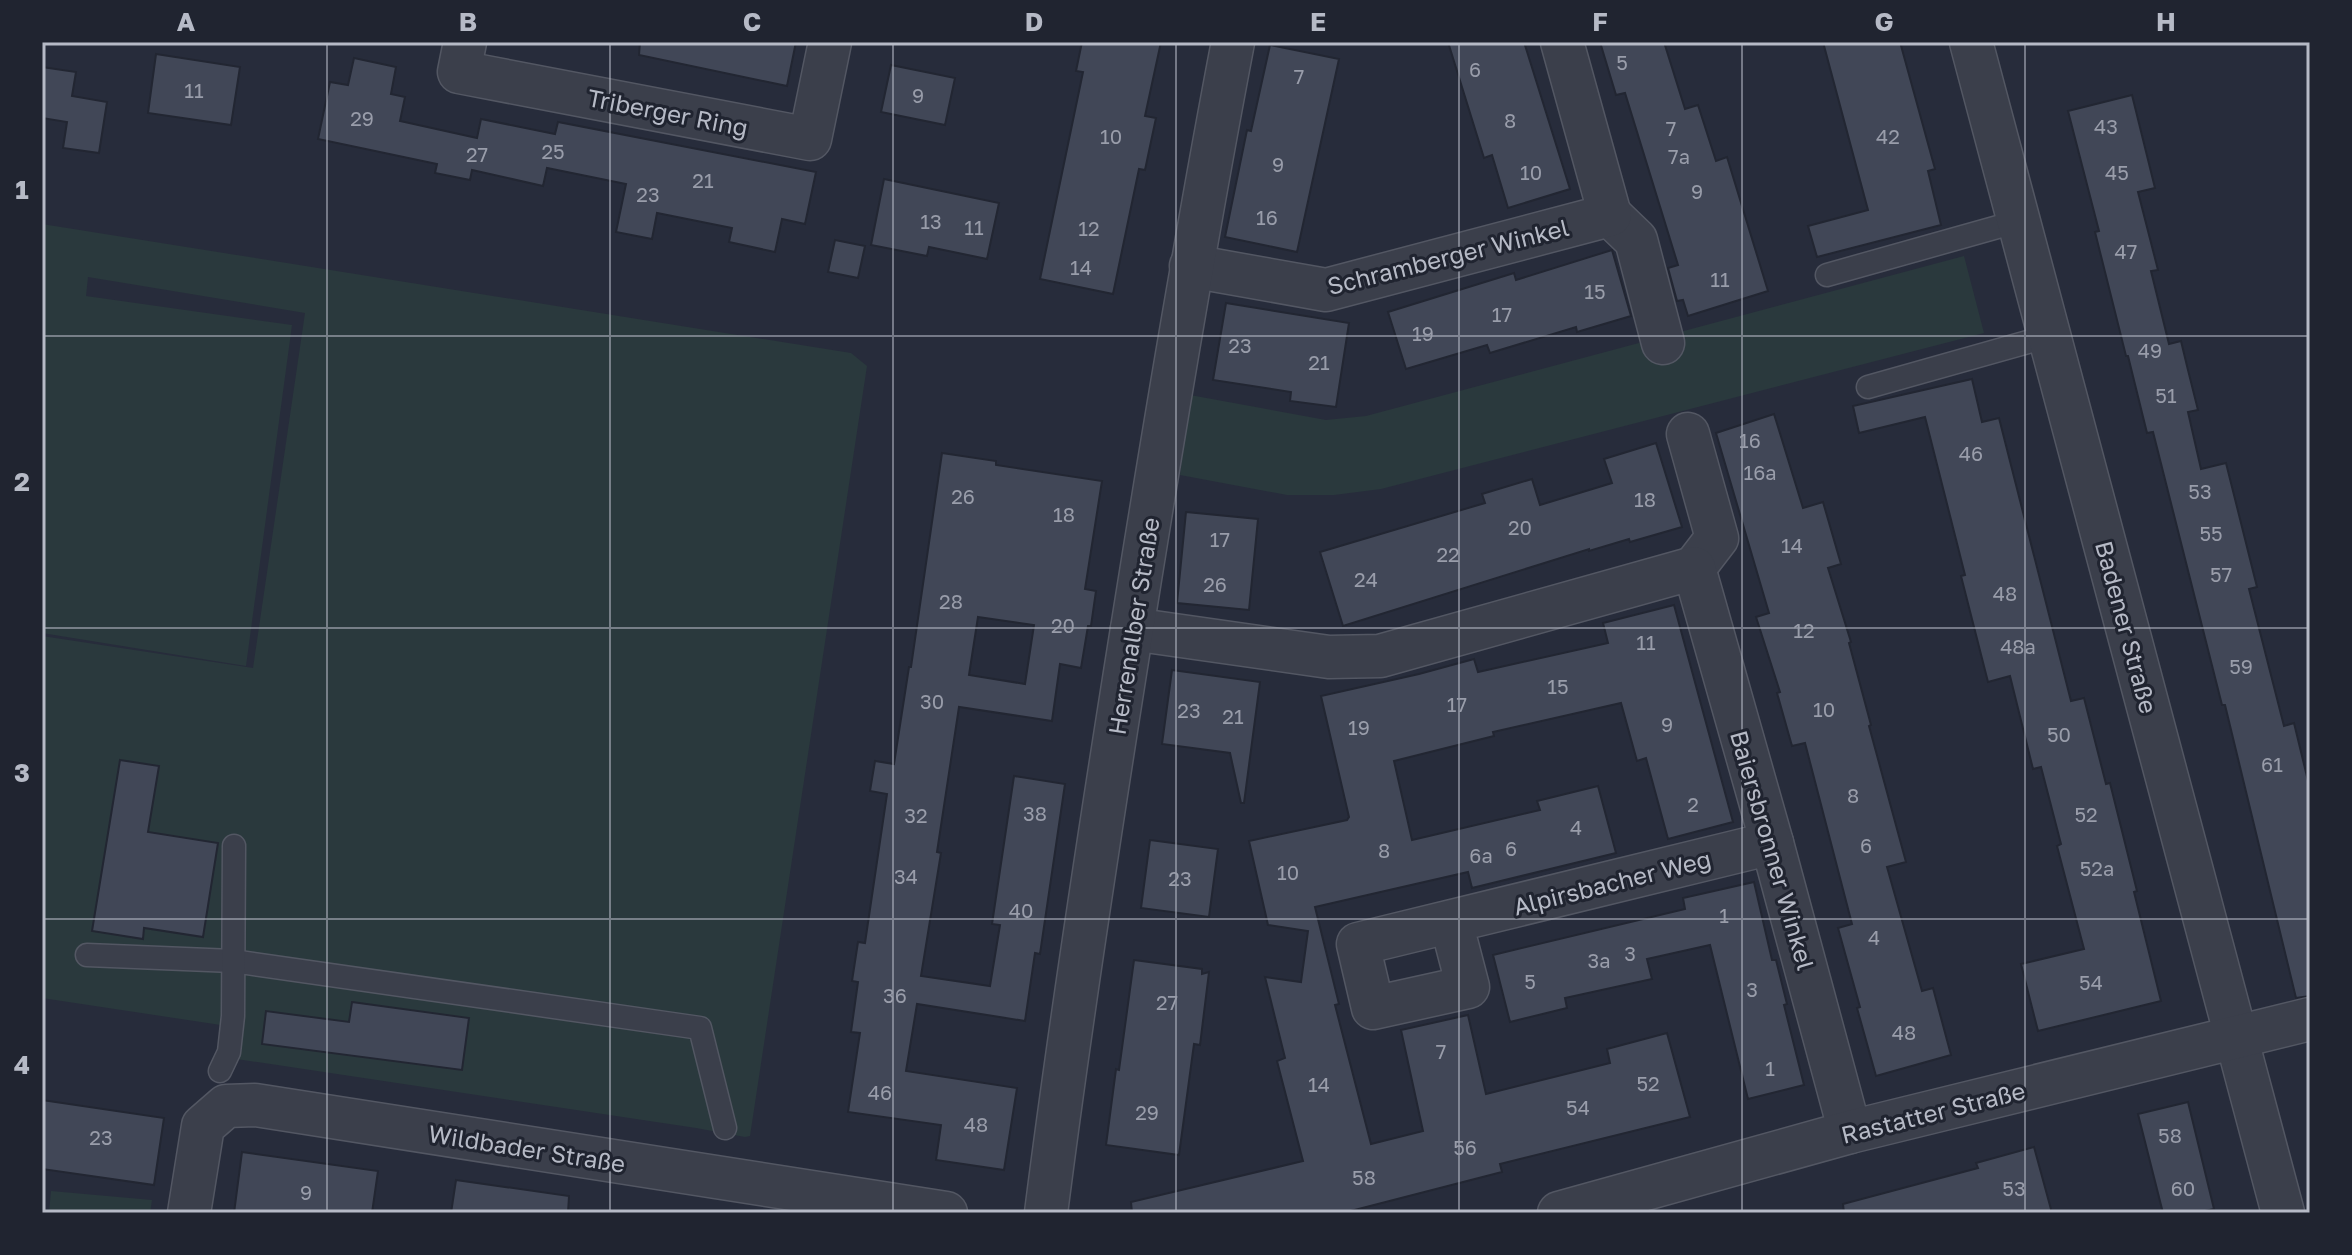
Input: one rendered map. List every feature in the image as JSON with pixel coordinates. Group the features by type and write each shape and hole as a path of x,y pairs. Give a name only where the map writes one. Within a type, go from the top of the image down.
{"street":[{"name":"Triberger Ring","path":"465,42 459,72 810,139 830,42"},
{"name":"Herrenalber Straße","path":"1046,1213 1063,1081 1132,629 1191,266 1233,42"},
{"path":"1562,42 1610,215 1636,240 1663,343"},
{"name":"Badener Straße","path":"1971,42 2283,1213"},
{"name":"Schramberger Winkel","path":"1191,266 1326,290 1610,215"},
{"path":"1132,629 1329,657 1380,656 1694,568 1717,538 1688,434"},
{"name":"Baiersbronner Winkel","path":"1694,568 1850,1132"},
{"name":"Alpirsbacher Weg","path":"1451,922 1772,843"},
{"name":"Rastatter Straße","path":"1559,1213 1850,1132 2310,1019"},
{"name":"Wildbader Straße","path":"189,1213 203,1126 226,1106 255,1105 946,1213"}],"lane":[{"path":"1827,275 2019,221"},
{"path":"1868,387 2049,336"},
{"path":"220,1071 229,1052 233,1016 234,846"},
{"path":"87,955 233,961 700,1028 725,1128"}],"shaded area":[{"path":"42,224 851,353 867,366 750,1136 230,1058 234,1027 42,998 42,636 253,668 305,313 88,277 86,296 292,325 246,666 42,633"},
{"path":"1964,256 1984,333 1381,489 1334,495 1287,495 1180,475 1190,395 1326,420 1366,416"},
{"path":"51,1191 152,1200 150,1213 49,1213"}],"building":[{"path":"640,42 796,42 787,86 639,55"},
{"path":"1082,42 1161,42 1145,116 1156,118 1145,170 1139,169 1113,294 1040,279 1083,72 1076,71"},
{"path":"1448,42 1524,42 1570,189 1508,208 1492,155 1484,158"},
{"path":"1600,42 1664,42 1685,109 1698,105 1716,161 1727,157 1768,291 1688,316 1683,300 1677,301 1668,268 1678,265 1625,93 1616,95"},
{"path":"1823,42 1900,42 1935,169 1928,171 1941,225 1817,257 1808,226 1868,210"},
{"path":"1270,45 1339,59 1297,252 1225,237 1247,130 1251,131"},
{"path":"156,54 240,67 231,125 148,113"},
{"path":"354,58 396,67 391,94 405,97 400,121 477,138 481,119 555,134 558,122 816,172 805,224 782,219 775,252 729,242 732,228 657,213 652,239 616,232 626,184 547,168 543,186 472,170 470,180 435,173 437,164 318,139 330,82 348,85"},
{"path":"891,65 955,78 945,125 881,112"},
{"path":"42,67 76,72 72,96 107,102 99,153 63,148 67,122 42,118"},
{"path":"2132,95 2155,188 2138,192 2158,270 2151,271 2169,344 2181,341 2198,410 2188,412 2201,469 2226,463 2257,587 2249,589 2284,726 2294,723 2310,789 2310,996 2296,998 2225,705 2222,705 2153,432 2147,433 2126,356 2095,232 2099,231 2068,111"},
{"path":"884,179 999,203 987,259 929,247 927,256 871,245"},
{"path":"835,240 865,246 858,278 828,272"},
{"path":"1612,250 1631,316 1577,332 1576,327 1490,353 1487,345 1406,369 1388,312 1514,273 1516,280"},
{"path":"1226,303 1349,323 1336,407 1290,401 1291,392 1213,380"},
{"path":"1972,379 1982,422 1999,418 2071,701 2084,698 2106,784 2110,783 2161,1001 2038,1031 2021,964 2084,949 2057,846 2061,844 2041,767 2033,769 2010,676 1988,682 1925,417 1859,433 1853,406"},
{"path":"1774,414 1803,508 1823,502 1841,564 1828,568 1851,642 1869,726 1906,862 1887,867 1922,991 1933,988 1951,1055 1876,1076 1838,928 1852,924 1805,743 1792,746 1777,693 1780,692 1756,617 1769,613 1716,433"},
{"path":"1656,443 1682,527 1630,542 1629,539 1589,549 1343,626 1320,552 1485,503 1482,494 1532,479 1540,505 1612,483 1604,459"},
{"path":"942,453 996,461 996,465 1102,481 1085,589 1096,591 1081,668 1060,664 1052,721 959,707 937,852 941,853 921,976 990,986 1000,925 992,924 1014,776 1065,784 1040,954 1035,953 1025,1021 917,1004 906,1071 1017,1088 1004,1170 936,1160 941,1125 848,1112 860,1033 851,1032 858,982 852,981 858,942 865,943 887,794 870,791 875,761 894,764","holes":["978,617 1034,625 1025,684 969,675"]},
{"path":"1186,512 1258,519 1249,610 1177,603"},
{"path":"1674,605 1733,822 1668,839 1646,758 1637,761 1621,703 1493,732 1494,736 1394,761 1412,840 1540,810 1537,801 1598,786 1616,853 1472,888 1468,872 1315,907 1339,1004 1335,1005 1371,1144 1423,1131 1401,1030 1468,1015 1486,1094 1610,1063 1607,1049 1667,1033 1690,1117 1500,1164 1502,1172 1343,1213 1132,1213 1131,1202 1303,1161 1277,1061 1285,1058 1265,977 1301,982 1308,931 1268,925 1249,841 1347,820 1349,817 1321,696 1474,659 1478,672 1608,643 1603,623"},
{"path":"1172,670 1260,682 1244,803 1241,803 1230,753 1162,744"},
{"path":"120,760 159,766 148,832 218,843 203,937 144,928 143,939 92,931"},
{"path":"1150,840 1218,849 1209,917 1141,908"},
{"path":"1754,882 1772,960 1776,960 1787,1004 1784,1005 1804,1085 1748,1099 1710,945 1647,959 1652,979 1565,998 1567,1008 1510,1022 1493,955 1685,909 1683,898"},
{"path":"1134,960 1202,969 1202,974 1209,972 1200,1045 1194,1044 1179,1155 1106,1145"},
{"path":"352,1002 469,1018 462,1070 262,1044 266,1011 349,1022"},
{"path":"42,1100 164,1118 154,1185 42,1169"},
{"path":"2188,1102 2214,1209 2196,1213 2163,1213 2138,1114"},
{"path":"2034,1147 2052,1213 1844,1213 1843,1204 1978,1168 1976,1163"},
{"path":"242,1152 378,1171 372,1213 234,1213"},
{"path":"456,1180 569,1196 568,1213 451,1213"}]}
